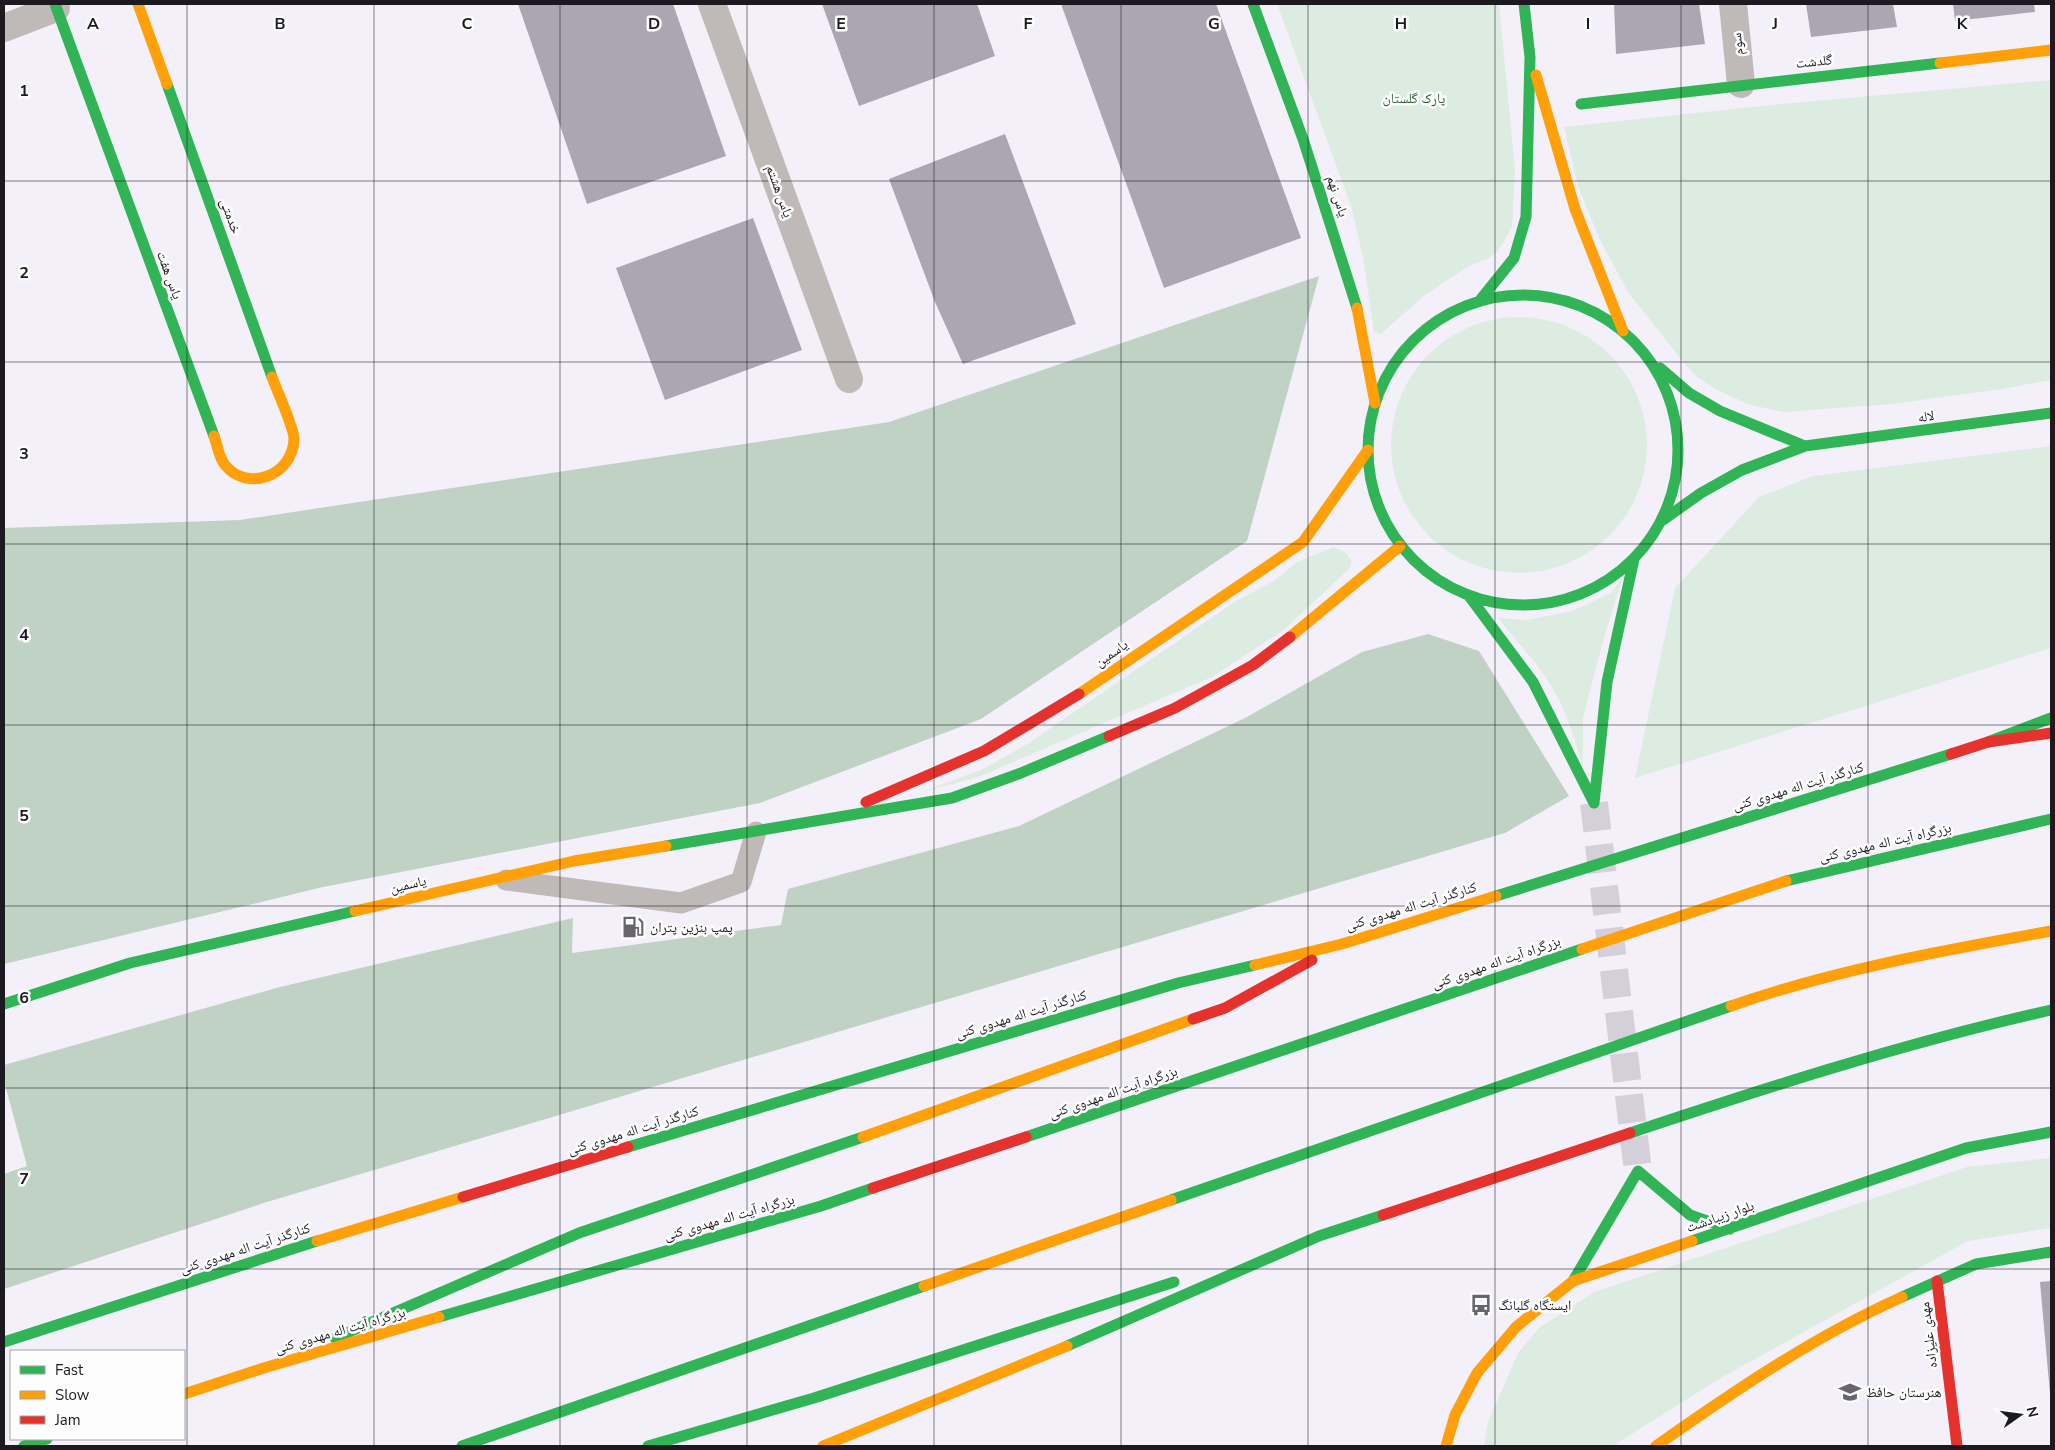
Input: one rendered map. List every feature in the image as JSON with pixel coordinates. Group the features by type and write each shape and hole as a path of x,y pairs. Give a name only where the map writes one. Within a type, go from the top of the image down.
{"main road":[{"name":"خدمتی","path":"138,4 294,438"},
{"name":"یاس نهم","path":"1253,4 1303,139 1357,306 1375,403"},
{"path":"1481,299 1514,258 1526,217 1530,57 1524,4"},
{"name":"یاس هفت","path":"55,6 224,464 239,476 259,479 277,473 290,458 294,438"},
{"name":"گلدشت","path":"1581,104 1741,84 2051,50"},
{"path":"1530,57 1547,108 1575,209 1623,331"},
{"path":"1650,360 1669,395 1678,436 1676,479 1663,520 1650,541 1634,560 1599,586 1557,602 1513,605 1469,596 1447,586 1427,572 1400,546 1387,524 1373,488 1368,450 1375,403 1394,363 1423,331 1460,308 1481,299 1516,293 1546,296 1587,308 1623,331 1650,360 1689,393 1720,411 1805,446"},
{"name":"لاله","path":"1663,520 1701,493 1742,470 1805,446 2051,413"},
{"name":"یاسمین","path":"826,820 984,751 1077,695 1303,542 1368,450"},
{"name":"یاسمین","path":"4,1004 130,963 574,861 952,798 1021,773 1175,708 1253,665 1303,627 1400,546"},
{"path":"1469,596 1533,682 1594,803 1607,682 1634,560"},
{"path":"1988,742 2051,718"},
{"name":"کنارگذر آیت اله مهدوی کنی","path":"4,1342 348,1231 1168,986 1342,944 1988,742 2051,733"},
{"name":"بزرگراه آیت اله مهدوی کنی","path":"185,1394 266,1367 821,1206 1776,883 2051,819"},
{"path":"462,1446 1776,990 1964,947 2051,931"},
{"path":"266,1367 579,1233 868,1135 1225,1008 1342,944"},
{"path":"1207,1272 1746,1094 1971,1028 2051,1010"},
{"name":"بلوار زیبادشت","path":"1446,1446 1455,1415 1477,1373 1516,1327 1573,1281 1949,1153 2051,1132"},
{"path":"1573,1281 1638,1171 1690,1215 1730,1229"},
{"path":"823,1446 1047,1354 1319,1236"},
{"path":"1656,1446 1728,1395 1868,1312 1976,1264 2051,1252"},
{"path":"648,1446 814,1398 1188,1278"},
{"name":"مهدی علیزاده","path":"1937,1281 1956,1446"},
{"path":"1455,1415 1460,1446"},
{"path":"24,1446 44,1440"}],"street":[{"name":"یاس هشتم","path":"712,4 848,379"},
{"name":"سوم","path":"1733,4 1741,84"},
{"path":"4,28 55,6"}],"lane":[{"path":"496,879 608,895 680,902 741,882 756,832"}],"green space":[{"name":"پارک گلستان","path":"1277,4 1499,4 1515,170 1512,227 1498,251 1487,259 1467,267 1425,295 1381,334 1374,332 1363,257 1351,206"},
{"path":"2051,80 2051,380 2002,389 1892,404 1784,412 1750,405 1715,389 1697,377 1628,292 1599,238 1578,186 1564,127 1780,104"},
{"path":"1319,276 1247,541 981,719 760,803 323,887 4,964 4,528 240,520 889,422"},
{"path":"1506,317 1532,317 1568,326 1590,338 1610,354 1626,374 1638,396 1645,420 1647,445 1645,470 1638,494 1626,516 1610,536 1590,552 1568,564 1532,573 1506,573 1470,564 1448,552 1428,536 1412,516 1400,494 1391,458 1391,432 1400,396 1412,374 1428,354 1448,338 1470,326"},
{"path":"2051,446 2051,648 1635,778 1675,588 1759,497 1813,476"},
{"path":"1333,547 1348,556 1352,562 1350,568 1284,630 1212,677 978,777 922,792 983,769 1029,743 1236,601 1274,581 1297,562"},
{"path":"1623,577 1603,641 1583,718 1583,767 1567,719 1554,691 1535,662 1498,618 1527,620 1572,611 1611,593"},
{"path":"1428,634 1479,651 1569,796 1505,833 267,1202 4,1289 4,1174 27,1166 4,1081 4,1065 280,987 573,918 572,953 781,925 788,889 1019,826 1245,718 1362,652"},
{"path":"2051,1158 2051,1228 1968,1241 1719,1379 1613,1446 1484,1446 1488,1422 1518,1353 1539,1328 1594,1292 1967,1167"}],"building":[{"path":"518,4 673,4 726,156 587,204"},
{"path":"822,4 977,4 995,56 859,106"},
{"path":"1061,4 1216,4 1301,238 1164,288"},
{"path":"1614,4 1699,4 1705,44 1616,54"},
{"path":"1806,4 1893,4 1897,27 1811,37"},
{"path":"1953,4 2034,4 2035,12 1955,21"},
{"path":"1005,134 1076,324 963,364 935,302 889,179"},
{"path":"753,218 802,350 665,400 616,268"},
{"path":"2051,1281 2051,1394 2050,1394 2040,1282"}],"tunnel":[{"path":"1594,803 1638,1171"}],"traffic: fast":[{"path":"55,4 214,436"},
{"path":"1253,4 1303,139 1357,308"},
{"path":"1481,299 1514,258 1526,217 1530,57 1524,4"},
{"path":"1581,104 1940,63"},
{"path":"167,84 272,377"},
{"path":"1523,295 1553,298 1582,307 1609,321 1633,340 1652,364 1666,391 1675,420 1678,450 1675,480 1666,509 1652,536 1633,560 1609,579 1582,593 1553,602 1523,605 1493,602 1464,593 1437,579 1413,560 1394,536 1380,509 1371,480 1368,450 1371,420 1380,391 1394,364 1413,340 1437,321 1464,307 1493,298 1523,295"},
{"path":"1660,368 1689,393 1720,411 1805,446"},
{"path":"1663,520 1701,493 1742,470 1805,446 2051,413"},
{"path":"1594,803 1607,682 1634,559"},
{"path":"1469,596 1533,682 1594,803"},
{"path":"1988,742 2051,718"},
{"path":"666,846 952,798 1021,773 1109,736"},
{"path":"1496,896 1951,754"},
{"path":"1786,881 2051,819"},
{"path":"4,1004 130,963 355,911"},
{"path":"1026,1137 1582,949"},
{"path":"628,1147 1178,983 1255,965"},
{"path":"1171,1200 1731,1006"},
{"path":"1630,1133 1839,1066 1944,1036 2051,1010"},
{"path":"1692,1241 1966,1148 2051,1132"},
{"path":"335,1338 579,1233 863,1137"},
{"path":"1573,1281 1638,1171 1690,1215 1730,1229"},
{"path":"439,1317 821,1206 873,1188"},
{"path":"1067,1346 1319,1236 1383,1215"},
{"path":"4,1342 317,1241"},
{"path":"1902,1297 1976,1264 2051,1252"},
{"path":"648,1446 814,1398 1174,1282"},
{"path":"462,1446 924,1286"},
{"path":"24,1446 44,1440"}],"traffic: slow":[{"path":"138,4 167,84"},
{"path":"1940,63 2051,50"},
{"path":"1536,75 1575,209 1623,331"},
{"path":"1357,308 1375,403"},
{"path":"214,436 225,465 245,478 257,479 268,476 286,462 292,452 294,439 272,377"},
{"path":"1079,694 1303,542 1368,450"},
{"path":"1290,637 1400,546"},
{"path":"355,911 574,861 666,846"},
{"path":"1582,949 1786,881"},
{"path":"1255,965 1342,944 1496,896"},
{"path":"1731,1006 1849,971 2051,931"},
{"path":"863,1137 1193,1019"},
{"path":"317,1241 463,1197"},
{"path":"924,1286 1171,1200"},
{"path":"1446,1446 1455,1415 1477,1373 1516,1327 1573,1281 1692,1241"},
{"path":"1656,1446 1776,1365 1838,1329 1902,1297"},
{"path":"185,1394 267,1367 439,1317"},
{"path":"823,1446 1067,1346"}],"traffic: jam":[{"path":"1109,736 1175,708 1253,665 1290,637"},
{"path":"866,802 984,751 1079,694"},
{"path":"1951,754 1988,742 2051,733"},
{"path":"1193,1019 1225,1008 1312,960"},
{"path":"1383,1215 1630,1133"},
{"path":"873,1188 1026,1137"},
{"path":"463,1197 628,1147"},
{"path":"1937,1281 1957,1446"}],"place":[{"name":"پمپ بنزین پتران","path":"633,927"},
{"name":"ایستگاه گلبانگ","path":"1481,1305"},
{"name":"هنرستان حافظ","path":"1850,1392"}]}
